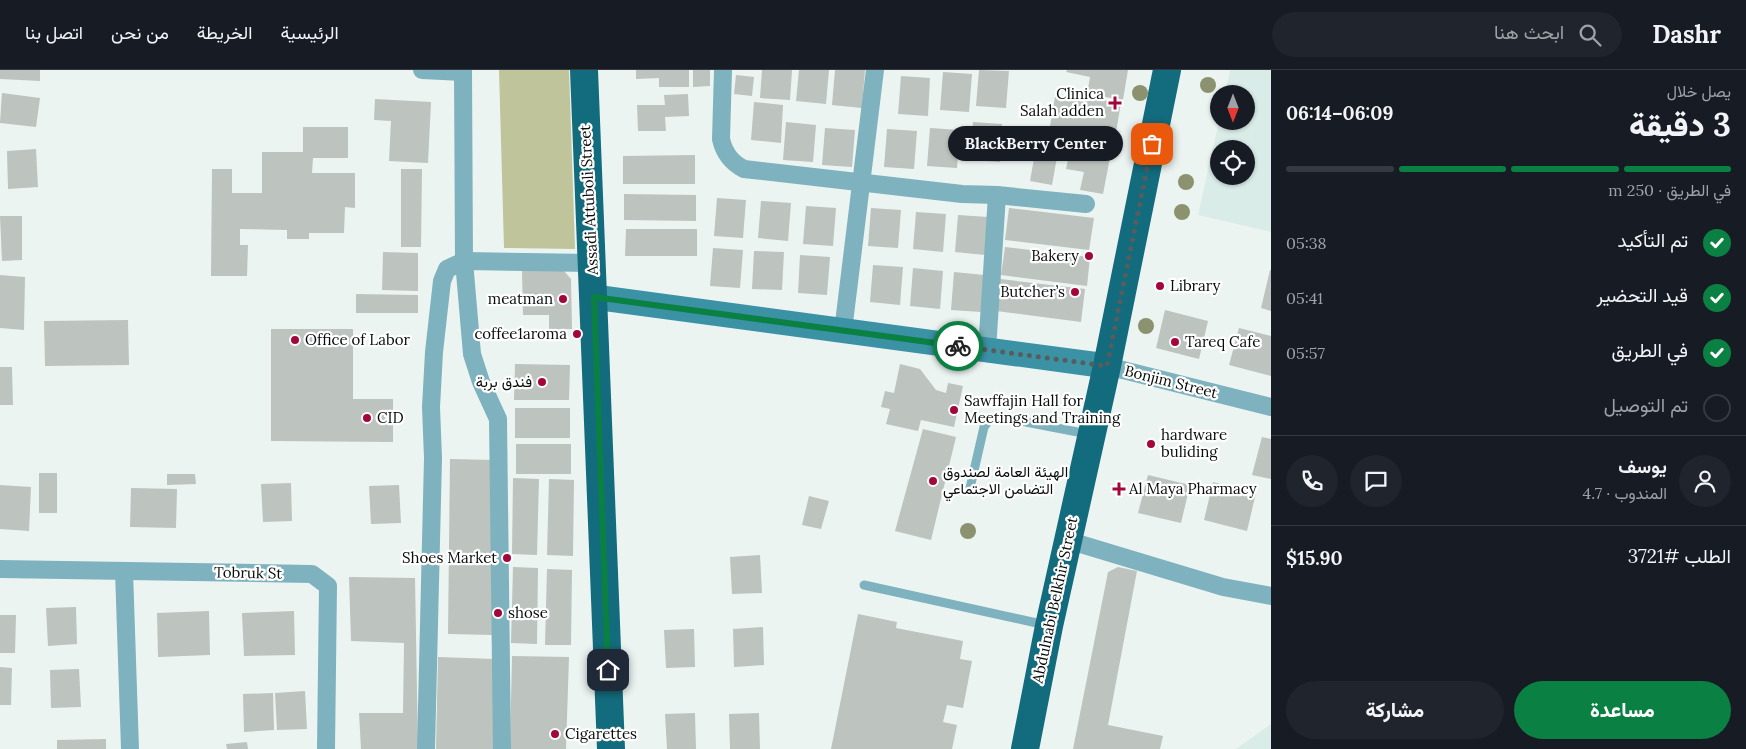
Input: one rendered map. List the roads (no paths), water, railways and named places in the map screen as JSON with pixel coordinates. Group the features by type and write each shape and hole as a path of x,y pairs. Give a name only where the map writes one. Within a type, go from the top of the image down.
{"highway":[{"name":"Assadi Attuboli Street","path":"584,70 611,749"},
{"name":"Abdulnabi Belkhir Street","path":"1025,749 1067,540 1107,366 1166,70"}],"main road":[{"name":"Bonjim Street","path":"594,297 1107,366"}],"street":[{"path":"422,70 463,71 464,261 472,354 481,382 498,419 502,749"},
{"path":"723,70 720,139 723,149 736,164 753,171 962,194 997,195 1086,204"},
{"path":"843,331 875,70"},
{"path":"987,350 997,195"},
{"path":"426,749 433,458 431,407 434,352 442,281 447,269 464,261 592,263"},
{"name":"Bonjim Street","path":"1107,366 1271,407"},
{"path":"1067,540 1224,587 1271,596"},
{"name":"Tobruk St","path":"0,570 312,574 328,586 326,749"},
{"path":"124,571 130,749"}],"lane":[{"path":"970,488 984,426 990,419 1004,418 1091,435"},
{"path":"864,585 1049,626"}],"place":[{"name":"Clinica Salah adden","path":"1115,103"},
{"name":"BlackBerry Center","path":"1152,144"},
{"name":"Bakery","path":"1089,256"},
{"name":"Library","path":"1160,286"},
{"name":"Butcher’s","path":"1075,292"},
{"name":"meatman","path":"563,299"},
{"name":"coffee1aroma","path":"577,334"},
{"name":"Office of Labor","path":"295,340"},
{"name":"Tareq Cafe","path":"1175,342"},
{"name":"فندق بربة","path":"542,382"},
{"name":"Sawffajin Hall for Meetings and Training","path":"954,410"},
{"name":"CID","path":"367,418"},
{"name":"hardware buliding","path":"1151,444"},
{"name":"الهيئة العامة لصندوق التضامن الاجتماعي","path":"933,481"},
{"name":"Al Maya Pharmacy","path":"1119,489"},
{"name":"Shoes Market","path":"507,558"},
{"name":"shose","path":"498,613"},
{"name":"Cigarettes","path":"555,734"}]}
